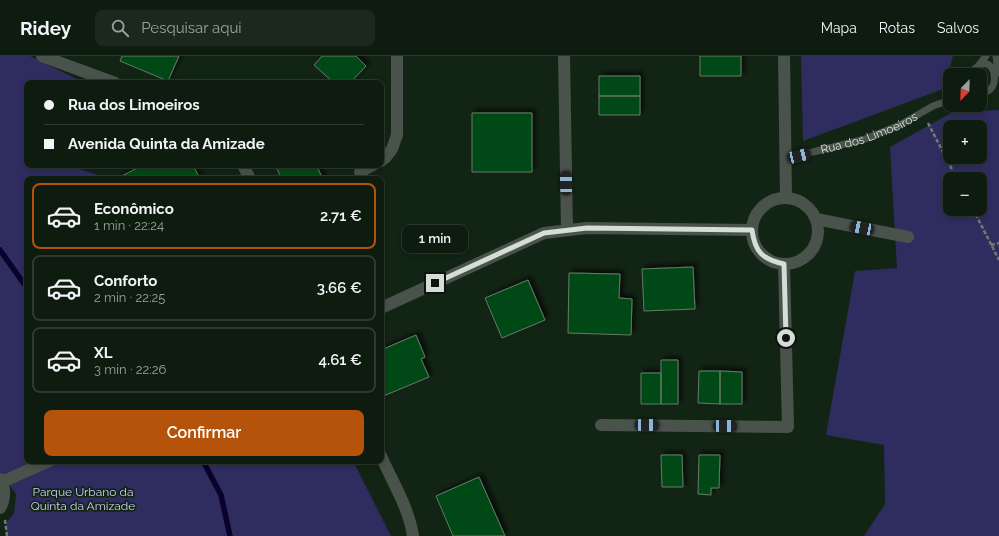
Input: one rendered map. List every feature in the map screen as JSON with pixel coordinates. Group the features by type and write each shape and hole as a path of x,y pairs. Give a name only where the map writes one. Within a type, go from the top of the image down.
{"street":[{"path":"42,56 106,80"},
{"path":"384,159 392,149 397,136 397,56"},
{"path":"564,56 567,230"},
{"path":"784,56 786,197"},
{"path":"360,172 367,168"},
{"path":"786,197 799,200 809,208 816,219 818,232 816,244 808,255 797,262 784,264 771,261 761,253 754,242 752,230 754,217 762,206 773,199 786,197"},
{"path":"816,219 908,237"},
{"path":"384,307 544,233 587,228 752,230"},
{"path":"601,424 788,427 784,264"},
{"path":"384,462 404,505 413,536"},
{"path":"0,508 4,493 1,480 41,464"}],"lane":[{"path":"976,68 986,56"},
{"path":"987,91 991,90 997,84 998,75 996,56"},
{"path":"979,65 983,64 991,66 998,75"},
{"name":"Rua dos Limoeiros","path":"786,159 865,139 900,125 932,106 943,102"}],"path":[{"path":"923,112 953,172"},
{"path":"976,216 999,260"},
{"path":"991,245 999,243"}],"green space":[{"name":"Parque Urbano da Quinta da Amizade","path":"0,56 30,56 79,80 24,80 24,168 76,168 102,176 24,176 24,464 355,464 391,536 7,536 6,523 14,513 16,494 0,472"},
{"path":"801,56 953,56 949,68 943,68 943,89 803,141"},
{"path":"999,110 999,536 864,536 885,504 884,445 826,435 855,271 897,268 890,147 953,112 987,112 987,111"}],"building":[{"path":"122,56 179,56 168,80 120,61"},
{"path":"322,56 356,56 366,66 353,80 331,80 314,65"},
{"path":"700,56 741,56 741,76 700,76"},
{"path":"599,76 640,76 640,96 599,96"},
{"path":"599,96 640,96 640,115 599,115"},
{"path":"472,113 532,113 532,172 472,172"},
{"path":"137,168 194,168 198,176 122,176"},
{"path":"276,168 318,168 322,176 280,176"},
{"path":"693,267 695,309 644,311 642,269"},
{"path":"569,273 620,274 619,298 632,299 631,335 568,333"},
{"path":"528,280 545,320 502,338 485,298"},
{"path":"416,335 425,357 421,359 429,377 384,396 384,349"},
{"path":"661,360 678,360 678,404 661,404"},
{"path":"699,371 720,371 720,404 698,403"},
{"path":"720,371 742,372 742,404 720,404"},
{"path":"641,373 661,373 661,404 641,404"},
{"path":"661,455 682,455 683,487 662,487"},
{"path":"699,455 720,455 719,488 711,488 711,495 698,494"},
{"path":"479,477 505,536 453,536 436,496"}],"waterway":[{"path":"0,250 24,284"},
{"path":"205,464 221,495 230,536"}],"route":[{"path":"435,283 544,233 587,228 752,230 754,242 761,253 771,261 784,264 786,338"}]}
